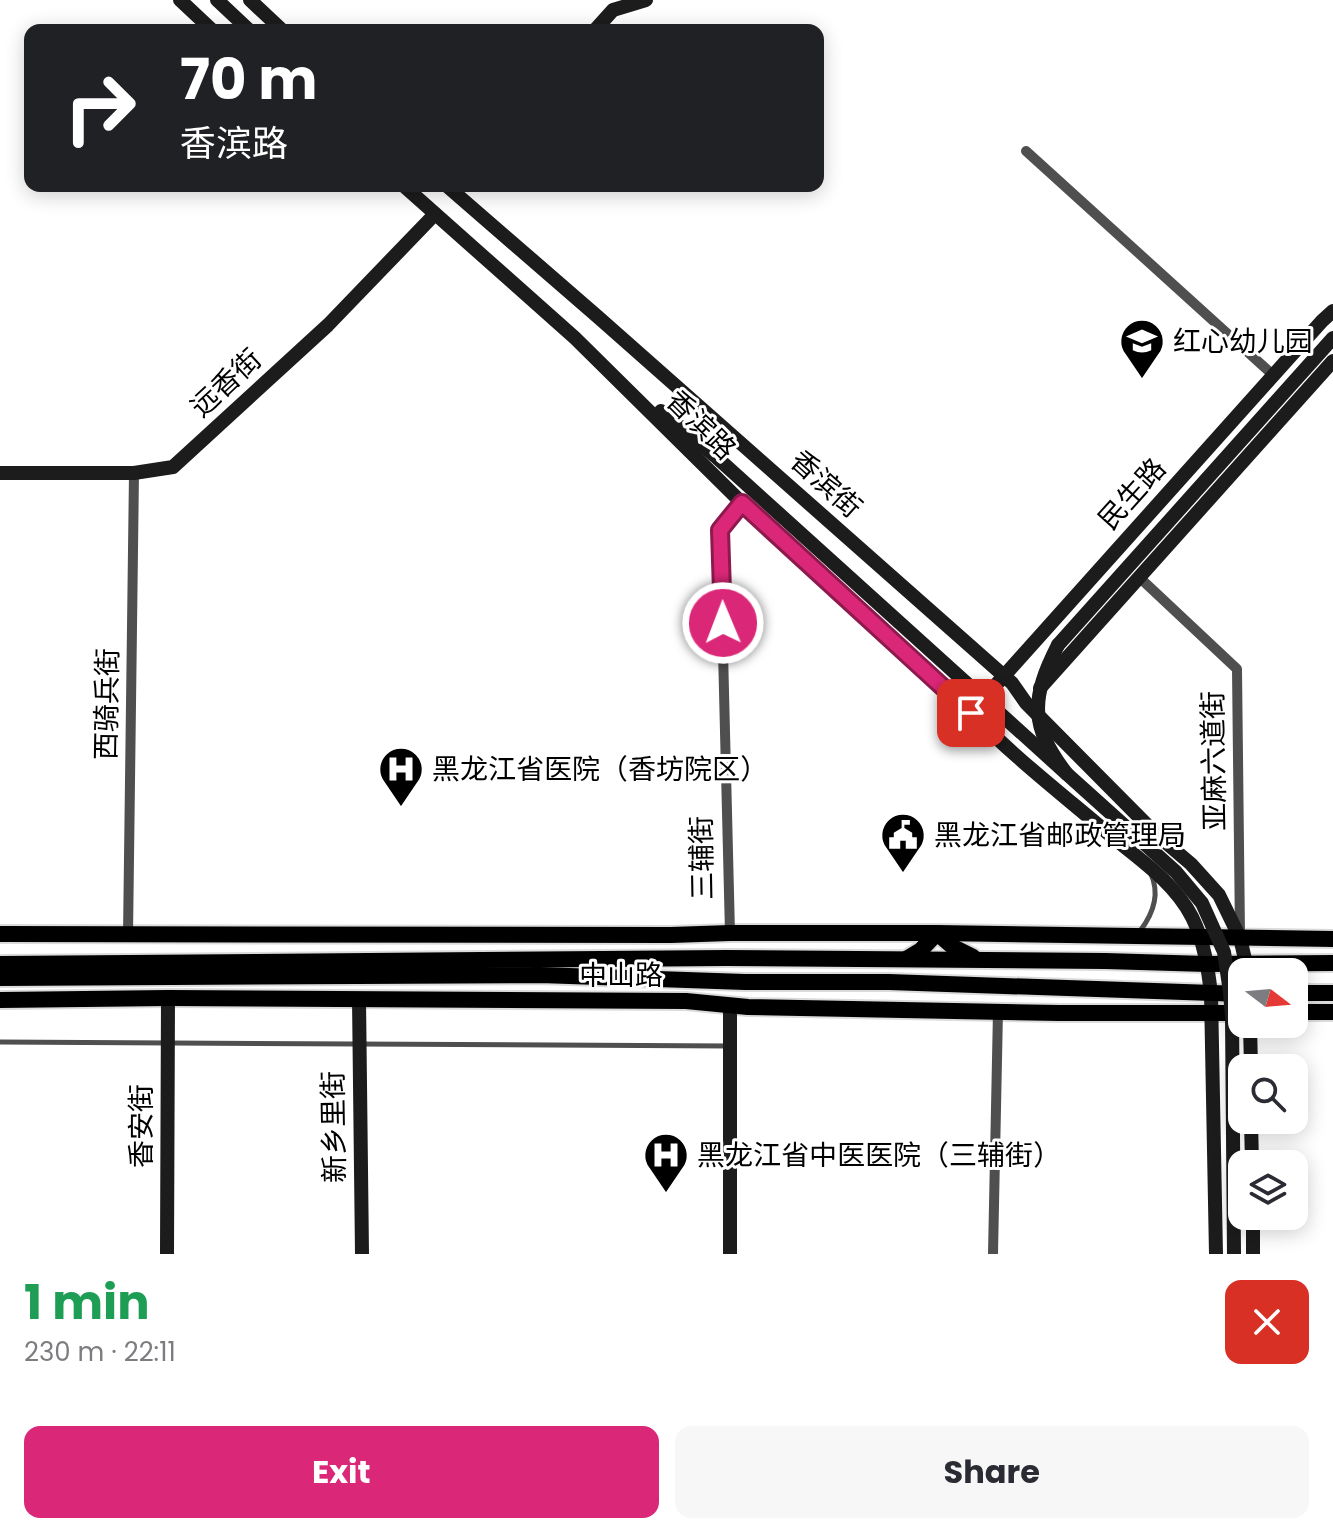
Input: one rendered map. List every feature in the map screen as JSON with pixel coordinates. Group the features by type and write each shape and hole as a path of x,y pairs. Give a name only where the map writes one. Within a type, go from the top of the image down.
{"main road":[{"path":"906,959 921,950 937,933"},
{"path":"937,933 966,955 982,960"},
{"path":"671,935 937,933 1333,939"},
{"name":"中山路","path":"0,934 671,935"},
{"path":"671,935 758,958 1228,966"},
{"name":"中山路","path":"0,964 758,958"},
{"path":"1308,964 1333,963"},
{"name":"中山路","path":"0,978 540,975 745,982"},
{"path":"686,1001 745,982 889,982 1228,994"},
{"path":"889,982 938,1010"},
{"path":"1308,993 1333,993"},
{"name":"中山路","path":"0,1000 686,1001 730,1005 938,1010 1228,1013"},
{"path":"1308,1012 1333,1012"}],"street":[{"path":"180,0 206,24"},
{"path":"217,0 243,24"},
{"path":"250,0 276,24"},
{"path":"600,24 613,10 646,0"},
{"path":"1026,151 1273,375"},
{"name":"香滨路","path":"411,192 575,338 742,503 998,741 1141,860 1178,896 1191,915 1200,937 1211,994 1216,1254"},
{"name":"香滨街","path":"457,192 1012,683 1026,703 1219,895 1240,938 1245,958"},
{"name":"远香街","path":"0,473 134,473 173,467 328,325 435,214"},
{"name":"民生路","path":"971,713 1333,311"},
{"path":"575,338 714,455 1190,887 1207,912 1224,952 1230,992 1234,1254"},
{"path":"1067,774 1044,739 1037,704 1040,683 1058,645 1333,338"},
{"path":"1026,703 1331,369"},
{"name":"西骑兵街","path":"128,935 134,473"},
{"name":"三辅街","path":"730,933 720,530 742,503"},
{"name":"亚麻六道街","path":"1140,578 1237,669 1240,938"},
{"name":"香安街","path":"167,1254 168,998"},
{"name":"新乡里街","path":"359,999 362,1254"},
{"path":"730,1005 730,1254"},
{"path":"993,1254 998,1011"},
{"path":"1253,1230 1253,1254"}],"lane":[{"path":"1135,935 1150,915 1155,897 1153,877 1141,860"},
{"path":"0,1042 730,1046"}],"place":[{"name":"红心幼儿园","path":"1142,380"},
{"name":"黑龙江省医院（香坊院区）","path":"401,808"},
{"name":"黑龙江省邮政管理局","path":"903,874"},
{"name":"黑龙江省中医医院（三辅街）","path":"666,1194"}],"route":[{"path":"723,623 720,530 742,503 971,713"}]}
